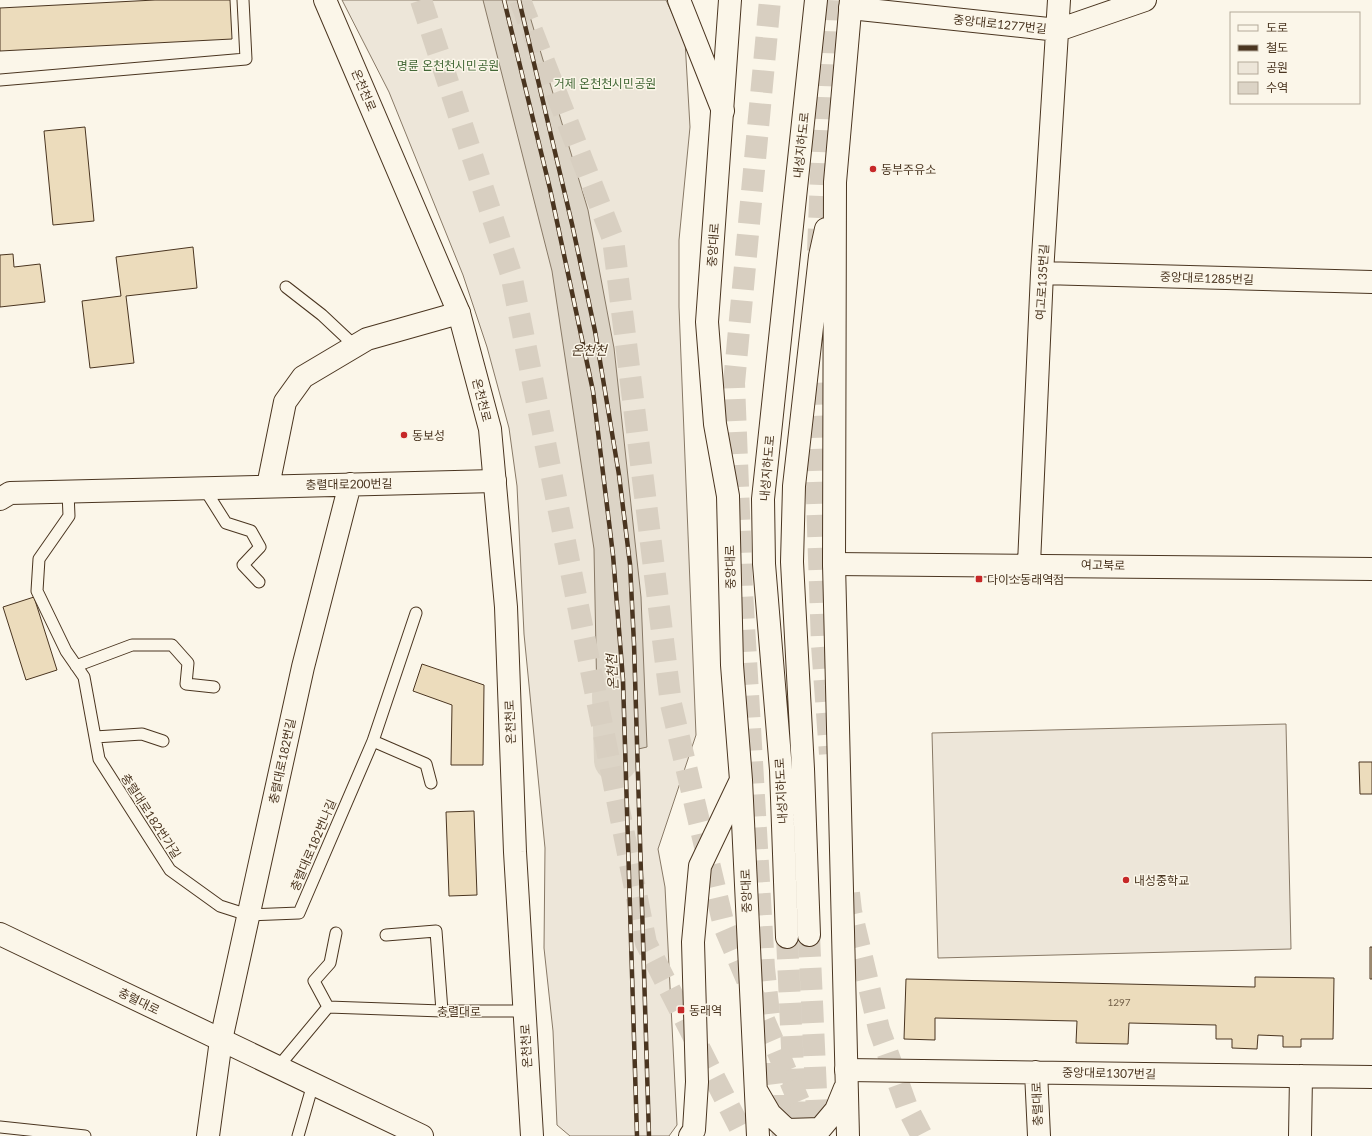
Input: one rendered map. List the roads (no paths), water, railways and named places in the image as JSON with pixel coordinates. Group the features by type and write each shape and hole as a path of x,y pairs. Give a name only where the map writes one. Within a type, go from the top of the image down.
{"street":[{"name":"온천천로","path":"325,0 459,313 490,429 506,607 515,852 532,1136"},
{"path":"678,0 723,112"},
{"name":"중앙대로","path":"730,0 707,322 715,424 728,496 732,665 741,780 754,1087 758,1136"},
{"name":"내성지하도로","path":"787,937 781,770 764,564 764,499 816,0"},
{"name":"여고로135번길","path":"1029,564 1042,273 1059,0"},
{"name":"중앙대로1277번길","path":"850,4 1058,30 1145,0"},
{"path":"848,1136 834,564 836,182 850,4"},
{"name":"내성지하도로","path":"809,936 804,769 792,562 794,486 820,256 836,182"},
{"name":"중앙대로1285번길","path":"1042,273 1372,282"},
{"path":"268,486 285,402 303,377 367,339 459,313"},
{"name":"충렬대로200번길","path":"0,499 10,493 495,480"},
{"name":"충렬대로182번길","path":"208,1136 221,1040 302,667 350,484"},
{"name":"여고북로","path":"834,564 1029,564 1372,569"},
{"path":"690,1136 694,1130 697,1082 693,942 700,866 741,780"},
{"name":"충렬대로","path":"0,934 313,1084 393,1129 422,1136"},
{"name":"중앙대로1307번길","path":"846,1077 1036,1072 1372,1077"},
{"name":"충렬대로","path":"1036,1072 1038,1136"},
{"path":"1300,1136 1301,1076"},
{"path":"754,1087 770,1114 787,1130 820,1129 836,1110 846,1077"}],"lane":[{"path":"0,80 246,59 243,0"},
{"path":"286,287 322,314 355,346"},
{"path":"204,488 226,523 251,531 260,547 244,565 259,582"},
{"name":"충렬대로182번가길","path":"68,492 69,516 39,559 37,591 66,651 84,677 99,759 170,870 220,906 248,915"},
{"name":"충렬대로182번나길","path":"248,915 298,913 373,741 416,613"},
{"path":"76,666 132,645 172,645 188,663 186,684 214,687"},
{"path":"95,737 142,734 163,741"},
{"path":"373,741 426,764 431,783"},
{"path":"386,935 436,931 442,1011"},
{"path":"278,1067 328,1007 314,981 330,963 336,933"},
{"name":"충렬대로","path":"328,1007 442,1011 524,1011"},
{"path":"298,1136 313,1084"},
{"path":"0,1127 85,1136"}],"water":[{"name":"온천천","path":"483,0 525,0 588,210 614,348 641,597 647,747 617,754 598,752 594,549 552,271"}],"waterway":[{"name":"온천천","path":"614,695 616,760"}],"tunnel":[{"path":"421,0 511,274 646,943 744,1136"},
{"path":"520,0 613,239 671,704 724,926 809,1125 818,1136"},
{"path":"769,1014 764,968 742,590 734,383 770,0"},
{"path":"818,251 828,0"},
{"path":"813,383 822,645 830,754"},
{"path":"849,893 851,911 879,1029 907,1107 922,1136"},
{"path":"809,935 818,1136"},
{"path":"787,937 796,1136"},
{"path":"774,1062 783,1136"}],"railway":[{"path":"504,0 550,189 593,391 613,555 623,680 637,1136"},
{"path":"519,0 572,224 595,331 619,475 630,564 634,644 649,1136"}],"place":[{"name":"동부주유소","path":"873,169"},
{"name":"동보성","path":"404,435"},
{"name":"다이소동래역점","path":"979,579"},
{"name":"내성중학교","path":"1126,880"},
{"name":"동래역","path":"681,1010"}],"park label":[{"name":"명륜 온천천시민공원","path":"448,65"},
{"name":"거제 온천천시민공원","path":"605,83"}]}
